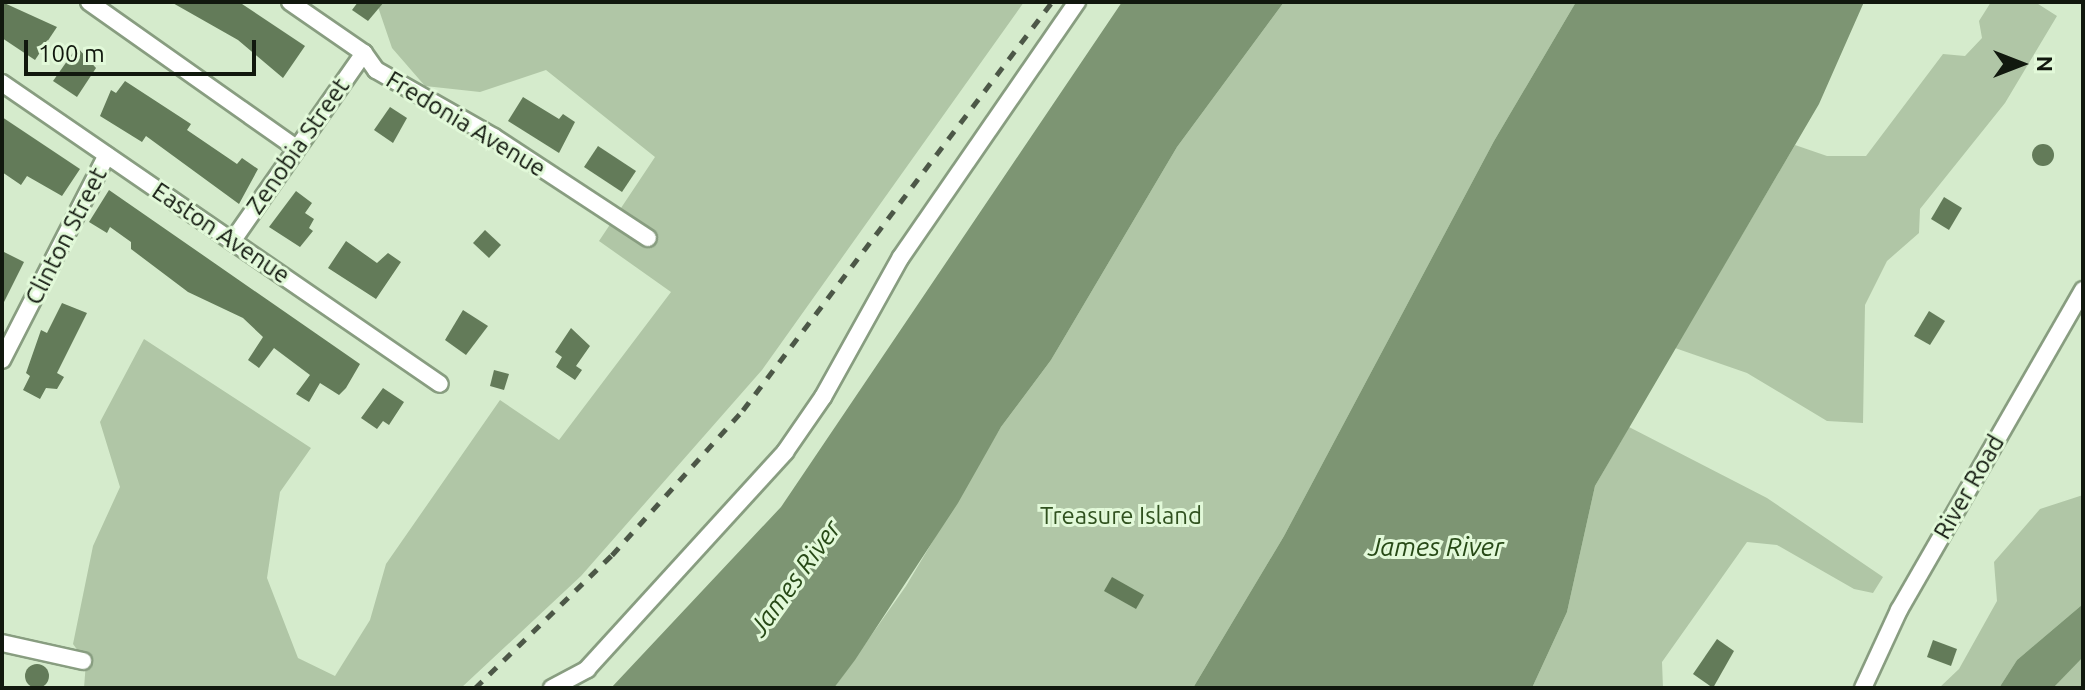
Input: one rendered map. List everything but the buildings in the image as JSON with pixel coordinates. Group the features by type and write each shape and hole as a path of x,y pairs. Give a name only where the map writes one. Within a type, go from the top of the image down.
{"street":[{"path":"89,2 296,148"},
{"name":"Fredonia Avenue","path":"290,2 364,53 376,70 494,137 648,238"},
{"path":"552,688 587,669 785,452 823,397 901,257 1077,2"},
{"name":"Zenobia Street","path":"233,240 364,53"},
{"name":"Easton Avenue","path":"2,83 440,384"},
{"name":"Clinton Street","path":"2,360 107,155"},
{"name":"River Road","path":"1863,688 1899,610 2083,290"},
{"path":"2,643 83,661"}],"green space":[{"path":"381,2 1024,2 762,370 581,576 461,688 84,688 86,662 73,644 93,546 120,487 100,422 144,339 311,448 280,492 267,578 298,658 335,676 370,620 386,564 500,400 559,440 671,292 599,241 655,157 546,70 480,92 425,86 392,48 378,7"},
{"name":"Treasure Island","path":"1284,2 1576,2 1494,141 1284,536 1193,688 834,688 906,586 1001,427 1051,360 1177,147"},
{"path":"1991,2 2035,2 2057,16 2005,103 1920,209 1919,233 1887,261 1865,305 1863,423 1827,421 1747,373 1675,348 1795,145 1827,156 1866,156 1943,54 1965,56 1982,38 1979,21"},
{"path":"1629,427 1767,498 1883,577 1873,593 1854,589 1777,545 1747,542 1662,662 1663,688 1532,688 1567,612 1595,486"},
{"path":"2083,495 2083,604 2017,660 1999,688 1939,688 1959,669 1997,601 1994,562 2040,509"},
{"path":"2083,657 2083,688 2053,688 2073,664"}],"water":[{"name":"James River","path":"1122,2 1284,2 1177,147 1051,360 1001,427 958,503 855,660 834,688 611,688 781,507"},
{"name":"James River","path":"1576,2 1864,2 1819,104 1595,486 1567,612 1532,688 1193,688 1284,536 1494,141"},
{"path":"2083,604 2083,657 2053,688 1999,688 2017,660"}],"railway":[{"path":"475,688 612,555 743,410 1052,2"}]}
